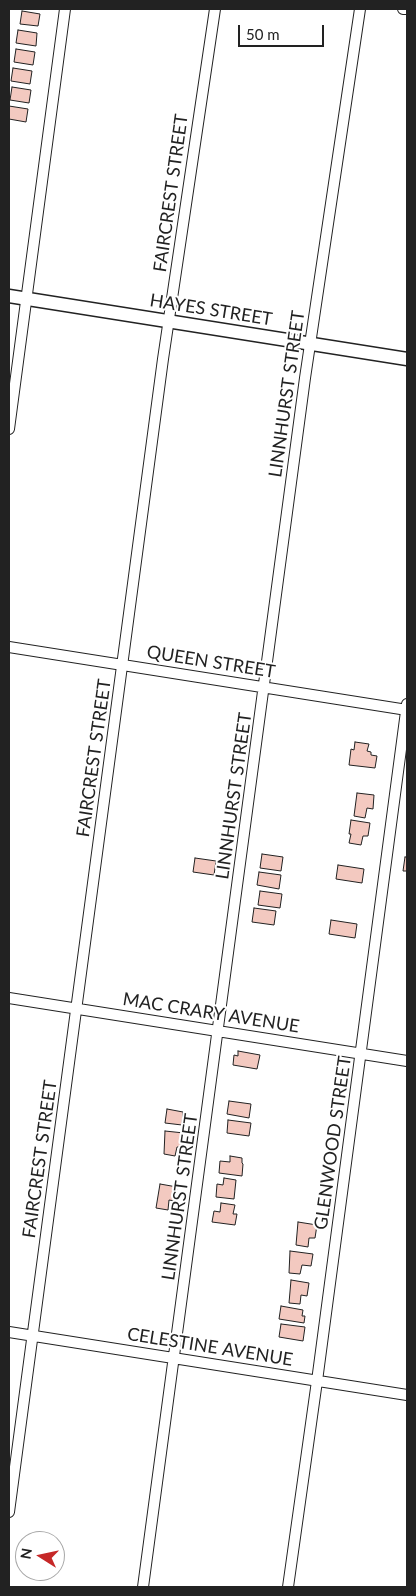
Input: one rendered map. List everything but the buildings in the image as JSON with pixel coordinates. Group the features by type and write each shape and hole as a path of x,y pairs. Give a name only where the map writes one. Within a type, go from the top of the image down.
{"street":[{"path":"9,429 65,9"},
{"name":"FAIRCREST STREET","path":"9,1512 168,321 214,9"},
{"name":"LINNHURST STREET","path":"143,1587 310,344 360,9"},
{"path":"403,9 407,10"},
{"name":"HAYES STREET","path":"9,296 407,359"},
{"name":"QUEEN STREET","path":"9,647 264,688 407,708"},
{"name":"GLENWOOD STREET","path":"288,1587 318,1381 407,708"},
{"name":"MAC CRARY AVENUE","path":"9,998 407,1061"},
{"name":"CELESTINE AVENUE","path":"9,1332 407,1395"}]}
